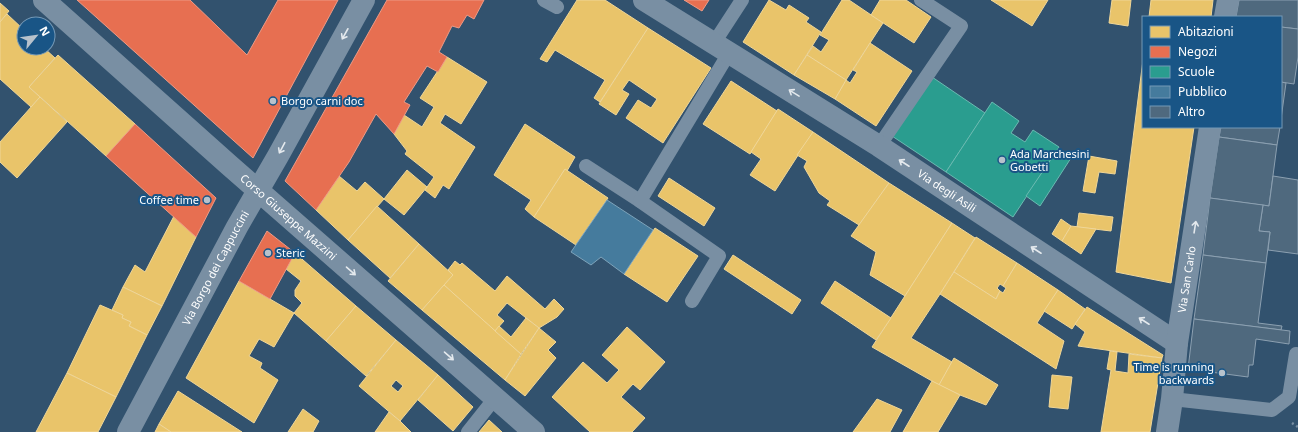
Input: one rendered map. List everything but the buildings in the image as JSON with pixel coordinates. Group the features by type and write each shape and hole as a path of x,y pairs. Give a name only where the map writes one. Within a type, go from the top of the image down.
{"street":[{"name":"Corso Giuseppe Mazzini","path":"44,0 534,432"},
{"name":"Via Borgo dei Cappuccini","path":"128,432 233,234 364,0"},
{"name":"Via degli Asili","path":"644,0 879,146 1177,343"},
{"path":"1226,16 1228,0"},
{"name":"Via San Carlo","path":"1167,432 1172,400 1177,343 1210,128"}],"lane":[{"path":"544,0 557,7"},
{"path":"640,201 722,48 742,0"},
{"path":"879,146 961,26 921,0"},
{"path":"586,166 640,201 719,256 692,301"},
{"path":"1172,400 1272,410 1289,397 1296,370 1296,354"},
{"path":"468,432 495,398"}],"place":[{"name":"Borgo carni doc","path":"273,101"},
{"name":"Ada Marchesini Gobetti","path":"1002,160"},
{"name":"Coffee time","path":"207,200"},
{"name":"Steric","path":"268,253"},
{"name":"Time is running backwards","path":"1222,373"}]}
